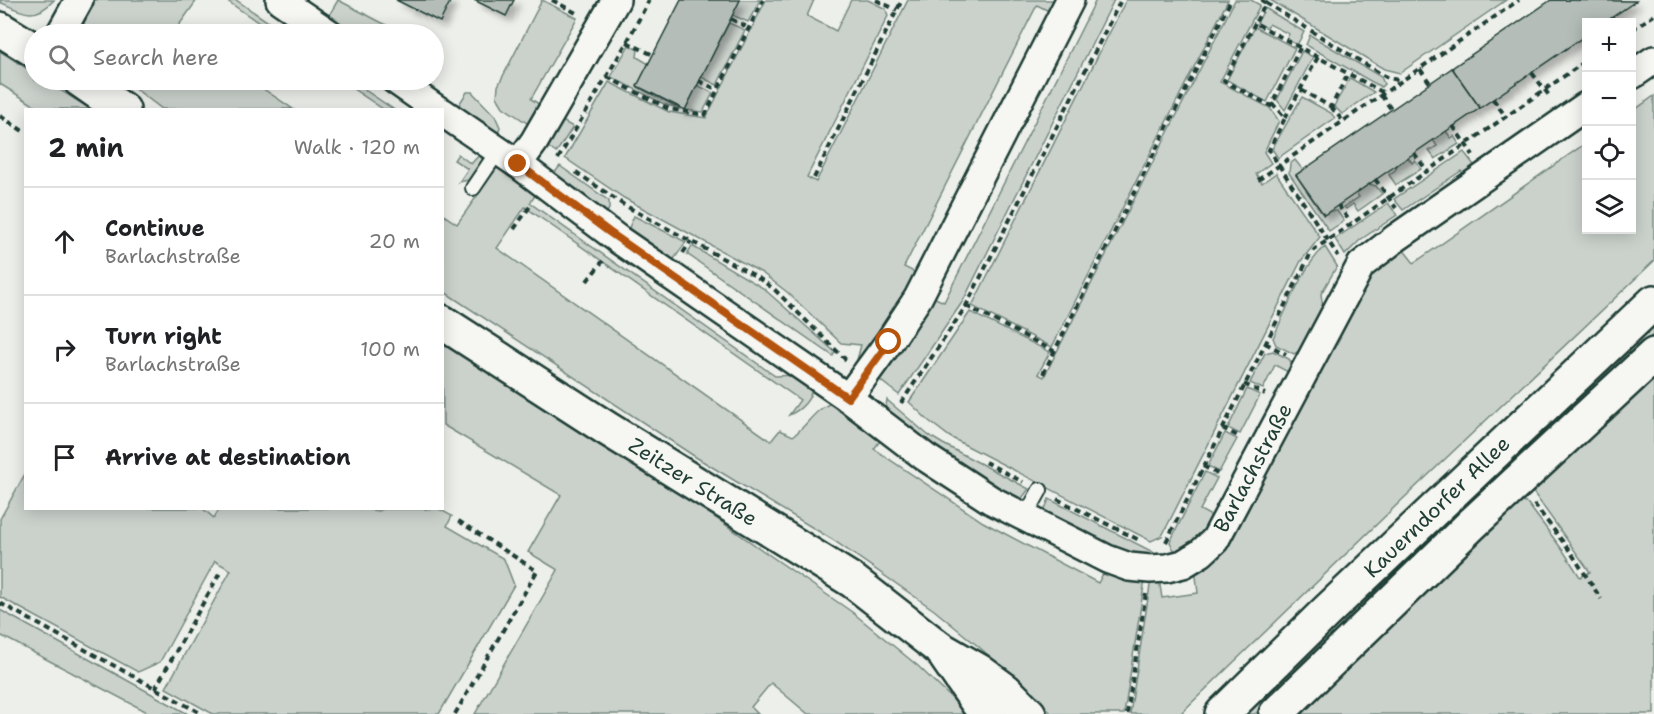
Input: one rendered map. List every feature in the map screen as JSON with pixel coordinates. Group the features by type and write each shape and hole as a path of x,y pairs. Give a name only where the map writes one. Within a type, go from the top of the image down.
{"main road":[{"path":"0,29 24,44"},
{"path":"94,90 120,108"},
{"name":"Kauerndorfer Allee","path":"1222,714 1654,302"},
{"name":"Zeitzer Straße","path":"444,323 606,428 853,581 939,648 979,671 1029,714"},
{"name":"Kauerndorfer Allee","path":"1276,714 1517,482 1654,355"},
{"name":"Zeitzer Straße","path":"939,648 977,702 989,714"}],"street":[{"path":"66,24 80,0"},
{"path":"280,0 315,24"},
{"path":"508,157 534,142 616,0"},
{"path":"848,398 918,298 1070,0"},
{"path":"1636,72 1654,60"},
{"path":"409,90 435,108"},
{"name":"Barlachstraße","path":"444,113 508,157 614,236 848,398 925,457 991,500 1107,559 1129,567 1150,569 1183,564 1201,553 1215,540 1361,265 1396,238 1582,109"}],"lane":[{"path":"474,188 508,157"},
{"path":"1024,518 1040,490"}],"path":[{"path":"558,159 649,0"},
{"path":"607,76 669,108 705,115 763,0"},
{"path":"876,0 897,10"},
{"path":"814,178 902,0"},
{"path":"901,403 966,306 1121,0"},
{"path":"1042,374 1231,0"},
{"path":"1261,0 1386,76 1401,81"},
{"path":"1258,180 1519,0"},
{"path":"1266,3 1224,81 1271,106 1299,48"},
{"path":"1636,27 1654,15"},
{"path":"731,19 749,28"},
{"path":"1254,23 1382,94 1391,109"},
{"path":"627,42 653,55"},
{"path":"1318,57 1269,150 1327,240"},
{"path":"1419,69 1430,82"},
{"path":"1532,73 1541,85"},
{"path":"1331,107 1348,74"},
{"path":"699,81 718,90"},
{"path":"1301,90 1331,107 1343,121"},
{"path":"1494,99 1506,117"},
{"path":"1272,103 1285,118"},
{"path":"0,116 24,132"},
{"path":"1453,126 1463,141"},
{"path":"1414,153 1427,171"},
{"path":"1375,179 1385,193"},
{"path":"1338,205 1351,224"},
{"path":"966,306 1054,351"},
{"path":"1517,482 1570,551 1601,599"},
{"path":"455,714 537,571 457,520"},
{"path":"1126,713 1150,569"},
{"path":"155,689 221,571"},
{"path":"0,603 202,714"}],"shaded area":[{"path":"0,0 54,0 41,11 28,13 15,9"},
{"path":"93,0 197,0 180,24 84,23"},
{"path":"226,0 236,0 271,24 261,24"},
{"path":"338,0 384,24 334,24 327,19"},
{"path":"542,0 577,18 531,99 545,108 533,127 503,107 497,97 498,86"},
{"path":"740,0 760,0 748,22 732,15"},
{"path":"766,0 814,0 807,16 836,31 851,0 868,0 886,9 888,16 807,177 816,182 908,0 1055,0 1053,13 1037,5 904,267 920,275 860,365 857,360 861,345 841,343 787,292 762,273 624,198 565,158 609,82 669,112 706,118"},
{"path":"1096,0 1114,0 963,301 899,395 876,377 931,296 944,302"},
{"path":"1126,0 1228,0 1052,347 972,306"},
{"path":"1235,0 1251,0 1260,5 1220,82 1270,108 1279,121 1264,152 1271,163 1256,174 1262,183 1276,173 1320,237 1301,261 1162,536 1151,541 950,437 909,402 970,312 1050,352 1038,374 1044,377"},
{"path":"1270,0 1506,0 1400,73 1384,69"},
{"path":"1265,8 1304,32 1297,45 1286,39 1289,34 1269,24 1267,28 1257,23"},
{"path":"729,23 745,30 717,85 701,77"},
{"path":"1255,27 1295,48 1267,102 1227,80"},
{"path":"1310,35 1381,77 1384,84 1381,87 1306,45"},
{"path":"629,45 638,50 637,57 649,64 637,87 681,109 664,104 611,77"},
{"path":"0,51 24,67 24,90 60,90 89,108 38,108 0,84"},
{"path":"1302,51 1313,57 1285,110 1277,100"},
{"path":"1350,78 1374,92 1342,114 1334,106"},
{"path":"697,85 713,93 703,112 685,110"},
{"path":"137,90 265,90 292,108 161,108"},
{"path":"355,90 365,90 392,108 382,108"},
{"path":"467,92 472,92 495,116 500,127 497,137 456,109"},
{"path":"1654,96 1654,261 1180,714 1130,714 1151,579 1159,579 1162,598 1198,593 1195,568 1370,272 1403,249 1414,263 1582,146 1582,234 1636,234 1636,109"},
{"path":"1302,97 1331,113 1335,118 1278,158 1272,149"},
{"path":"557,118 573,127 556,153 544,144"},
{"path":"1446,131 1451,138 1454,136 1459,144 1435,159 1429,151 1437,146 1433,140"},
{"path":"482,152 482,160 468,180 459,182 468,169 454,160 458,154 471,164"},
{"path":"1464,152 1477,169 1466,177 1461,171 1403,210 1394,199"},
{"path":"1408,157 1412,163 1415,160 1421,169 1396,185 1389,175"},
{"path":"1295,160 1303,170 1296,175 1323,215 1330,211 1337,211 1344,221 1329,231 1289,173 1290,164"},
{"path":"500,164 538,191 530,203 775,376 798,375 812,386 812,391 805,404 789,415 800,400 525,207 497,248 771,441 780,430 793,436 823,407 836,402 882,438 874,449 983,522 1098,583 1105,570 1145,579 1124,714 1052,714 1026,688 934,610 833,540 694,456 444,292 444,215 457,224"},
{"path":"560,166 609,201 606,214 552,176"},
{"path":"1369,184 1376,186 1382,194 1358,211 1353,204 1346,209 1344,207 1359,197 1356,193"},
{"path":"1388,203 1397,215 1360,240 1345,255 1335,239"},
{"path":"634,216 686,242 672,262 628,230"},
{"path":"692,246 763,288 835,352 833,356 687,254"},
{"path":"1325,247 1337,266 1321,294 1323,308 1299,351 1294,354 1276,345 1273,338 1302,277"},
{"path":"1654,320 1654,334 1458,516 1456,514 1458,509"},
{"path":"444,339 652,474 852,612 918,666 968,714 808,714 771,683 751,707 758,714 475,714 558,570 528,552 561,495 444,426"},
{"path":"1273,351 1289,359 1292,364 1288,372 1275,365 1263,389 1250,383 1265,353"},
{"path":"1654,373 1654,714 1296,714 1517,500 1528,504 1580,577 1590,572 1533,492 1532,487"},
{"path":"1247,389 1260,395 1240,434 1228,428"},
{"path":"887,400 928,435 1029,489 1019,502 947,458 885,410"},
{"path":"1225,433 1237,439 1219,472 1208,466"},
{"path":"1205,472 1217,478 1200,510 1213,517 1194,542 1175,552 1170,542"},
{"path":"24,476 24,510 204,510 214,518 219,510 441,510 452,516 447,526 504,559 514,585 439,714 213,714 166,688 231,570 215,561 160,662 138,672 0,597 0,519"},
{"path":"1049,499 1153,552 1155,558 1132,556 1043,514"},
{"path":"1380,581 1383,581 1379,596 1255,714 1240,714"},
{"path":"0,610 188,714 151,714 0,635"}],"building":[{"path":"396,0 451,0 440,22"},
{"path":"474,0 514,0 506,16"},
{"path":"681,0 740,0 685,110 637,86"},
{"path":"1551,0 1636,1 1611,18 1582,18 1582,38 1480,108 1452,68"},
{"path":"1452,68 1480,108 1324,215 1296,175"}],"route":[{"path":"518,164 609,232 848,398 889,342"}]}
